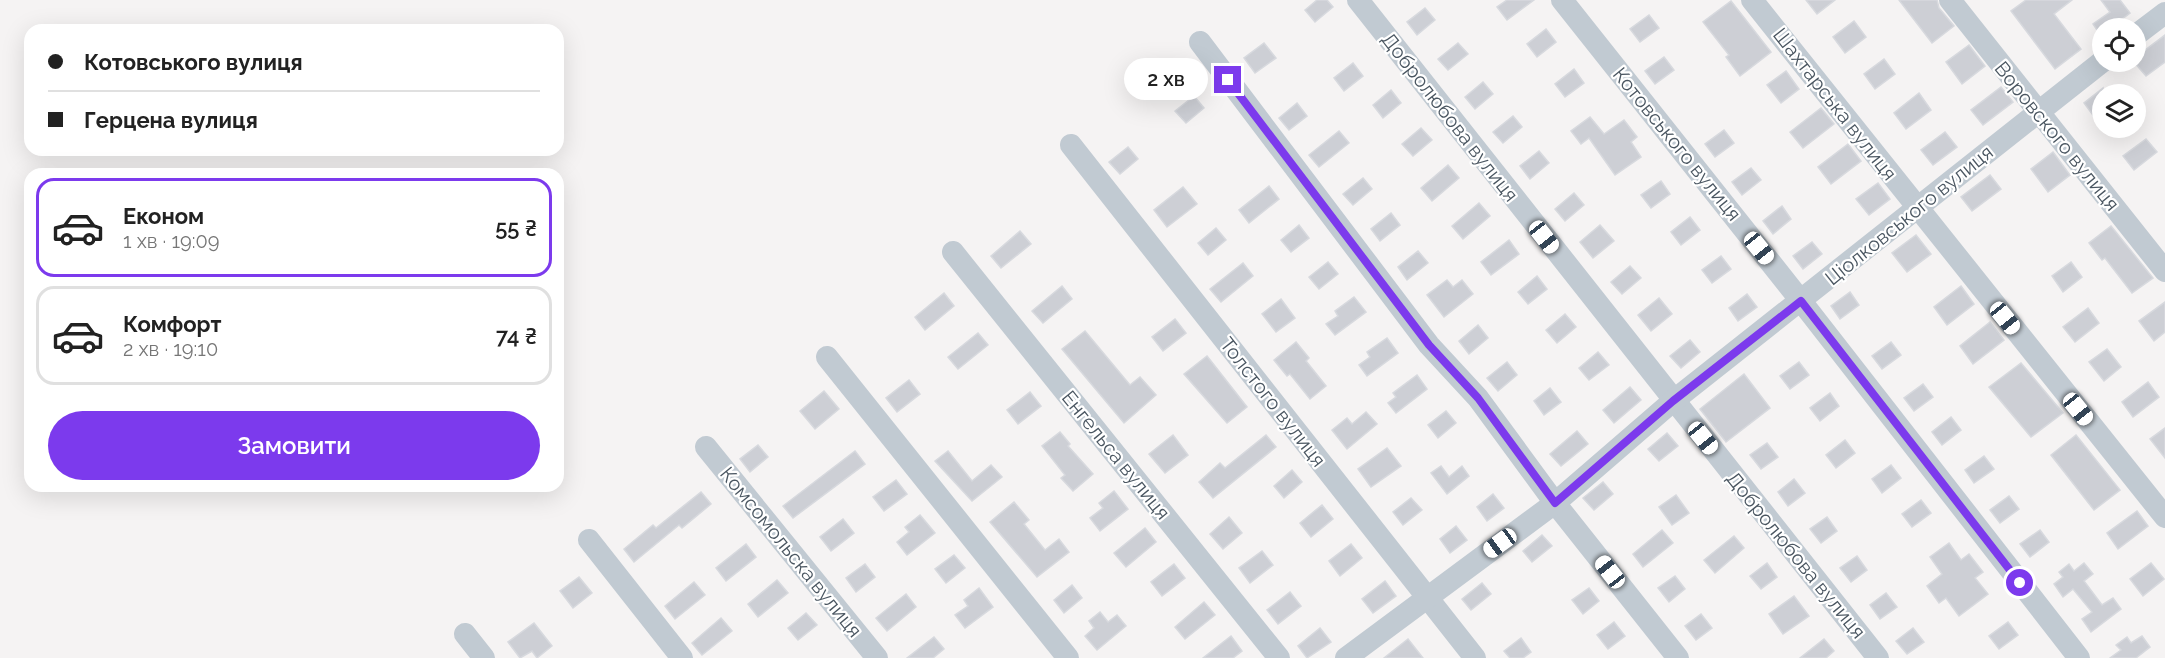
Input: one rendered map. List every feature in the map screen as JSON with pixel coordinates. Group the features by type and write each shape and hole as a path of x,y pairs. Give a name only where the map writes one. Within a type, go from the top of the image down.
{"street":[{"name":"Добролюбова вулиця","path":"1358,0 1878,658"},
{"name":"Котовського вулиця","path":"1562,0 1801,301 2079,658"},
{"name":"Шахтарська вулиця","path":"1752,0 2165,518"},
{"name":"Воровского вулиця","path":"1950,0 2165,271"},
{"path":"2146,28 2165,12 2156,0"},
{"path":"1200,42 1429,345 1478,398 1555,503 1678,658"},
{"name":"Ціолковського вулиця","path":"1346,658 1426,596 1555,503 1673,401 2092,70"},
{"name":"Толстого вулиця","path":"1071,145 1475,658"},
{"name":"Енгельса вулиця","path":"953,252 1279,658"},
{"path":"827,357 1068,658"},
{"name":"Комсомольска вулиця","path":"705,447 877,658"},
{"path":"589,540 682,658"},
{"path":"465,634 484,658"}],"building":[{"path":"1317,0 1327,0 1333,7 1315,22 1305,10"},
{"path":"1507,0 1534,0 1507,20 1497,7"},
{"path":"1806,0 1835,0 1817,14"},
{"path":"1899,0 1937,0 1939,8 1954,26 1932,43"},
{"path":"2026,0 2072,0 2054,14 2081,49 2055,69 2011,11"},
{"path":"2101,0 2120,0 2130,13 2123,18 2102,18 2110,12"},
{"path":"1731,1 1771,52 1740,76 1726,57 1729,55 1703,22"},
{"path":"1425,8 1435,20 1417,35 1407,22"},
{"path":"1649,15 1659,28 1640,42 1630,29"},
{"path":"1854,21 1866,37 1845,53 1833,37"},
{"path":"1546,29 1556,42 1537,57 1527,44"},
{"path":"2165,35 2165,62 2146,76 2143,72 2146,72 2146,49"},
{"path":"1264,43 1276,58 1255,73 1244,58"},
{"path":"1458,43 1468,54 1448,70 1438,59"},
{"path":"1969,45 1985,66 1962,84 1946,62"},
{"path":"1664,57 1674,70 1655,84 1645,71"},
{"path":"1884,59 1895,74 1875,89 1864,74"},
{"path":"1353,63 1363,76 1344,91 1334,78"},
{"path":"1574,69 1584,83 1565,97 1555,84"},
{"path":"1786,71 1799,89 1781,103 1767,85"},
{"path":"1483,82 1493,94 1475,109 1465,97"},
{"path":"2001,87 2013,102 1983,125 1971,110"},
{"path":"1391,90 1401,103 1383,118 1373,105"},
{"path":"1919,93 1931,110 1906,129 1894,113"},
{"path":"1194,96 1204,108 1186,123 1175,111"},
{"path":"2092,97 2092,114 2084,103"},
{"path":"1297,103 1307,116 1289,130 1279,118"},
{"path":"1821,108 1834,124 1803,148 1790,132"},
{"path":"1513,116 1522,127 1503,143 1493,132"},
{"path":"1590,117 1604,134 1624,120 1637,137 1631,142 1641,157 1615,175 1589,138 1581,144 1571,131"},
{"path":"1421,128 1432,140 1413,156 1402,144"},
{"path":"1724,130 1734,143 1715,157 1705,144"},
{"path":"1339,131 1349,143 1319,167 1309,155"},
{"path":"1945,132 1957,147 1933,165 1921,150"},
{"path":"2146,139 2157,152 2134,170 2123,156"},
{"path":"1848,144 1861,161 1831,184 1818,167"},
{"path":"1128,147 1138,159 1120,174 1109,162"},
{"path":"1539,151 1549,163 1530,179 1520,166"},
{"path":"2053,152 2070,175 2048,192 2031,169"},
{"path":"1448,165 1459,178 1432,201 1421,188"},
{"path":"1751,168 1761,180 1742,195 1732,182"},
{"path":"1990,175 2001,189 1972,211 1961,197"},
{"path":"1363,178 1372,189 1353,205 1343,194"},
{"path":"1661,181 1670,194 1651,208 1641,195"},
{"path":"1878,183 1890,199 1869,215 1856,199"},
{"path":"1269,186 1279,199 1249,223 1239,210"},
{"path":"1183,187 1197,204 1167,227 1154,210"},
{"path":"1574,193 1584,205 1565,221 1555,209"},
{"path":"1479,203 1490,216 1463,239 1452,226"},
{"path":"1782,206 1791,219 1773,234 1763,221"},
{"path":"1391,213 1400,225 1380,241 1371,229"},
{"path":"1690,217 1700,230 1681,245 1671,232"},
{"path":"1299,225 1309,238 1291,252 1281,240"},
{"path":"1600,225 1614,241 1593,258 1580,242"},
{"path":"2111,226 2153,278 2132,293 2105,258 2102,260 2089,243"},
{"path":"1216,228 1226,240 1208,255 1198,243"},
{"path":"1020,231 1031,244 1001,268 991,256"},
{"path":"1916,235 1931,254 1907,272 1892,253"},
{"path":"1509,240 1519,254 1491,275 1481,262"},
{"path":"1812,242 1822,254 1803,269 1793,256"},
{"path":"1418,251 1428,263 1407,280 1398,267"},
{"path":"1721,256 1731,269 1712,283 1702,270"},
{"path":"1328,262 1338,274 1319,289 1309,277"},
{"path":"2071,262 2082,277 2063,292 2052,276"},
{"path":"1243,263 1253,276 1221,302 1210,289"},
{"path":"1630,266 1641,278 1622,294 1611,282"},
{"path":"1537,276 1547,289 1528,304 1518,292"},
{"path":"1447,280 1453,287 1462,280 1473,294 1444,317 1427,295"},
{"path":"1062,286 1072,299 1043,323 1032,311"},
{"path":"1961,286 1974,304 1947,325 1934,307"},
{"path":"1850,292 1859,305 1840,319 1831,306"},
{"path":"944,293 954,306 925,330 915,317"},
{"path":"1747,294 1757,307 1738,321 1729,308"},
{"path":"1354,297 1366,312 1335,335 1326,324 1338,316 1335,311"},
{"path":"1659,298 1672,314 1651,331 1638,315"},
{"path":"1281,299 1295,318 1276,332 1262,314"},
{"path":"2165,302 2165,332 2154,341 2139,321"},
{"path":"2088,308 2099,323 2075,342 2063,327"},
{"path":"1565,314 1576,327 1557,343 1546,330"},
{"path":"1175,319 1186,333 1163,351 1152,337"},
{"path":"1990,322 2004,340 1973,364 1960,346"},
{"path":"1478,325 1488,338 1469,354 1459,341"},
{"path":"1085,331 1130,385 1140,377 1156,395 1124,423 1062,349"},
{"path":"978,333 988,345 958,369 948,357"},
{"path":"1387,338 1398,353 1367,376 1359,365 1370,357 1367,352"},
{"path":"1690,340 1700,352 1681,368 1670,356"},
{"path":"1296,342 1309,358 1306,361 1326,386 1310,399 1290,374 1287,376 1274,360"},
{"path":"1891,342 1901,355 1882,369 1872,356"},
{"path":"2107,349 2121,367 2104,381 2089,362"},
{"path":"1598,352 1609,365 1589,380 1579,368"},
{"path":"1207,356 1247,407 1227,423 1184,374"},
{"path":"1507,362 1517,375 1498,391 1487,378"},
{"path":"1799,362 1809,375 1790,389 1780,376"},
{"path":"2021,363 2063,413 2031,437 1989,387"},
{"path":"1744,374 1770,408 1726,442 1700,409"},
{"path":"1417,375 1427,389 1396,413 1388,403 1396,397 1393,393"},
{"path":"909,380 920,394 897,412 886,398"},
{"path":"2148,382 2159,397 2133,417 2122,402"},
{"path":"1923,384 1933,397 1914,411 1904,398"},
{"path":"1630,387 1641,400 1614,423 1603,410"},
{"path":"1550,388 1561,402 1544,415 1534,401"},
{"path":"824,391 839,409 815,429 800,411"},
{"path":"1030,392 1041,406 1018,424 1007,410"},
{"path":"1830,393 1839,406 1820,421 1810,408"},
{"path":"1446,411 1456,423 1438,438 1428,425"},
{"path":"1366,412 1377,424 1347,449 1332,430 1347,418 1352,424"},
{"path":"1951,417 1961,430 1942,445 1932,432"},
{"path":"2165,428 2165,458 2150,439"},
{"path":"1577,431 1588,444 1561,466 1550,454"},
{"path":"1060,432 1070,444 1068,446 1093,474 1073,491 1061,478 1065,475 1042,446"},
{"path":"1667,433 1678,446 1659,461 1648,449"},
{"path":"1173,435 1188,455 1165,473 1149,454"},
{"path":"1266,435 1276,447 1213,498 1199,482 1220,463 1225,468"},
{"path":"2076,435 2120,490 2094,510 2051,455"},
{"path":"1845,440 1855,453 1836,468 1826,455"},
{"path":"1767,443 1778,457 1761,469 1750,455"},
{"path":"758,445 768,457 750,472 740,459"},
{"path":"1387,448 1401,466 1371,487 1358,469"},
{"path":"855,451 865,464 793,518 783,506"},
{"path":"948,451 972,481 991,465 1002,477 972,501 935,461"},
{"path":"1984,456 1994,469 1974,483 1965,470"},
{"path":"1891,465 1901,478 1882,493 1872,479"},
{"path":"1441,466 1449,477 1462,466 1469,476 1447,494 1431,473"},
{"path":"1292,470 1302,482 1284,498 1274,486"},
{"path":"1794,479 1805,493 1788,506 1778,492"},
{"path":"896,480 907,494 884,511 873,497"},
{"path":"1603,482 1613,494 1594,510 1583,498"},
{"path":"1114,491 1128,509 1100,531 1090,518 1103,508 1099,503"},
{"path":"701,492 711,504 682,528 679,525 634,562 624,549 653,525 656,528"},
{"path":"1493,494 1504,508 1487,521 1477,507"},
{"path":"1676,495 1689,513 1672,525 1659,507"},
{"path":"2009,496 2019,509 2000,523 1990,510"},
{"path":"1411,498 1422,510 1403,525 1393,512"},
{"path":"1921,500 1931,513 1912,527 1902,514"},
{"path":"1014,502 1029,520 1024,524 1045,550 1059,539 1069,552 1037,577 990,522"},
{"path":"1322,505 1333,519 1311,537 1300,523"},
{"path":"2137,511 2148,526 2118,549 2107,533"},
{"path":"920,515 935,533 907,555 897,542 909,532 905,527"},
{"path":"1229,517 1242,533 1223,549 1210,534"},
{"path":"1827,517 1837,531 1821,543 1810,529"},
{"path":"843,519 854,533 831,551 820,537"},
{"path":"1456,526 1467,540 1450,553 1440,539"},
{"path":"1145,528 1156,542 1126,567 1114,553"},
{"path":"1662,530 1673,543 1643,567 1633,554"},
{"path":"2040,530 2049,542 2030,557 2020,544"},
{"path":"1542,535 1552,546 1532,562 1523,551"},
{"path":"1734,536 1744,548 1715,573 1704,560"},
{"path":"1949,543 1961,560 1969,554 1983,572 1975,578 1988,594 1959,616 1946,598 1939,603 1927,586 1942,574 1930,557"},
{"path":"746,544 756,557 726,581 716,568"},
{"path":"1351,544 1362,558 1340,576 1329,561"},
{"path":"1262,551 1273,565 1250,583 1239,568"},
{"path":"954,555 965,568 946,583 935,569"},
{"path":"1857,556 1867,570 1851,582 1840,568"},
{"path":"1767,563 1777,577 1761,589 1750,576"},
{"path":"2084,563 2093,574 2084,581 2102,605 2113,598 2121,609 2091,632 2082,619 2092,612 2073,589 2063,597 2054,584 2063,577 2059,572 2069,564 2074,571"},
{"path":"2151,563 2164,579 2143,596 2130,579"},
{"path":"865,564 875,577 856,592 846,578"},
{"path":"1174,564 1185,578 1162,596 1151,582"},
{"path":"1675,576 1685,589 1669,602 1658,588"},
{"path":"579,577 592,593 573,608 560,591"},
{"path":"777,580 788,593 758,617 748,604"},
{"path":"1385,581 1396,596 1373,613 1362,599"},
{"path":"694,582 705,595 675,619 665,606"},
{"path":"1482,583 1491,594 1471,610 1462,599"},
{"path":"1072,585 1082,598 1064,613 1054,600"},
{"path":"979,588 993,607 965,628 955,615 968,606 964,600"},
{"path":"1589,588 1599,601 1583,614 1572,600"},
{"path":"1290,592 1301,606 1278,624 1267,610"},
{"path":"1886,593 1897,607 1880,619 1870,605"},
{"path":"906,594 916,607 887,631 876,618"},
{"path":"1794,596 1809,616 1783,634 1769,614"},
{"path":"1204,602 1215,615 1185,639 1175,627"},
{"path":"1100,612 1108,622 1117,615 1126,626 1097,650 1085,636 1094,628 1089,621"},
{"path":"806,613 817,625 798,640 788,628"},
{"path":"1701,614 1712,628 1696,640 1685,626"},
{"path":"721,618 732,631 702,655 692,643"},
{"path":"1614,622 1625,636 1608,649 1597,635"},
{"path":"2008,622 2018,635 1999,649 1989,636"},
{"path":"534,623 552,646 537,658 532,651 520,658 508,642"},
{"path":"1320,628 1331,642 1307,658 1298,646"},
{"path":"1913,628 1924,642 1907,654 1896,641"},
{"path":"1231,636 1242,651 1233,658 1203,658"},
{"path":"2142,636 2150,647 2136,658 2110,658 2121,650 2116,645 2127,637 2131,643"},
{"path":"934,637 944,649 933,658 907,658"},
{"path":"1521,638 1531,652 1523,658 1510,658 1504,651"},
{"path":"1408,639 1423,658 1384,658"},
{"path":"1824,639 1834,651 1826,658 1800,658"}],"route":[{"path":"1228,80 1429,345 1478,398 1555,503 1673,401 1801,301 2020,583"}]}
